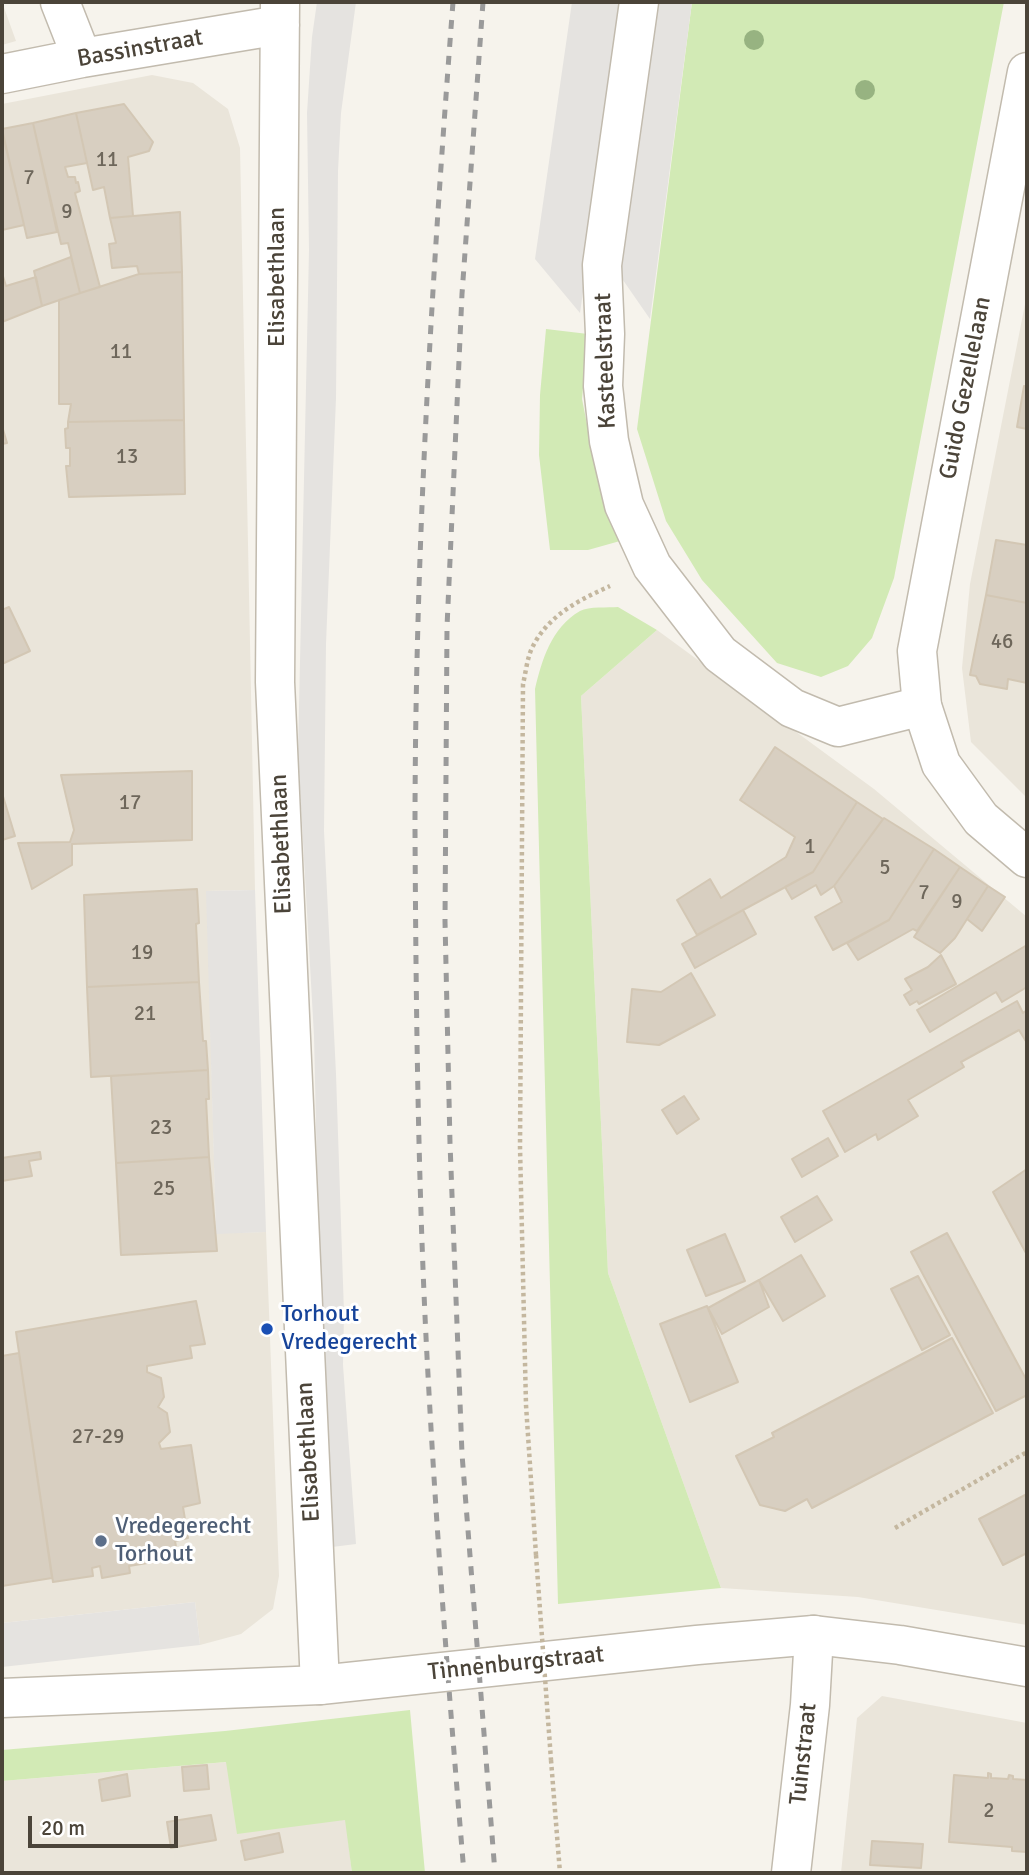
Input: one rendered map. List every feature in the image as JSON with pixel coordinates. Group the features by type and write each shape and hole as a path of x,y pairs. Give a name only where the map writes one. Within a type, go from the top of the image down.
{"street":[{"path":"60,2 82,58"},
{"name":"Kasteelstraat","path":"639,2 602,265 605,334 603,386 609,441 624,505 652,566 720,654 792,708 838,727 922,706"},
{"name":"Bassinstraat","path":"2,75 280,13"},
{"name":"Elisabethlaan","path":"280,13 275,682 320,1685"},
{"name":"Guido Gezellelaan","path":"922,706 917,651 1027,72"},
{"path":"922,706 942,764 981,819 1027,858"},
{"name":"Tinnenburgstraat","path":"2,1699 320,1685 814,1635 900,1645 1027,1667"},
{"name":"Tuinstraat","path":"791,1873 810,1705 814,1635"}],"path":[{"path":"560,1873 526,1405 520,1147 523,684 532,648 549,623 572,603 652,566"},
{"path":"895,1528 1027,1452"}],"shaded area":[{"path":"2,2 16,41 2,45"},
{"path":"317,2 356,2 341,113 338,171 336,398 326,644 324,831 336,1074 344,1313 343,1365 356,1544 332,1547 318,1215 314,1036 298,753 309,250 307,113"},
{"path":"572,2 624,2 580,313 535,259"},
{"path":"652,2 692,2 650,319 616,270"},
{"path":"152,75 193,83 228,109 240,148 255,890 207,891 216,1233 266,1232 279,1576 273,1609 241,1634 200,1645 195,1602 2,1623 2,104"},
{"path":"1027,294 1027,798 971,742 962,668 970,584"},
{"path":"657,630 874,789 1027,917 1027,1625 858,1597 721,1588 608,1273 581,696"},
{"path":"255,890 266,1232 216,1234 206,891"},
{"path":"195,1602 200,1645 2,1667 2,1623"},
{"path":"882,1696 1027,1723 1027,1873 841,1873 857,1718"},
{"path":"227,1762 346,1820 352,1873 2,1873 2,1781"}],"green space":[{"path":"692,2 1004,2 894,578 872,638 848,666 821,677 777,663 702,580 666,521 637,429"},
{"path":"546,329 588,334 582,399 598,480 620,541 588,550 550,550 539,455 540,395"},
{"path":"618,607 657,630 581,696 608,1273 721,1588 558,1604 535,689 549,646 570,618 584,609"},
{"path":"410,1710 425,1873 352,1873 345,1820 237,1834 226,1762 2,1781 2,1750 225,1731"}],"building":[{"path":"124,104 153,142 149,151 128,157 133,216 110,218 104,187 93,190 76,113"},
{"path":"76,113 87,163 65,167 68,177 75,177 76,183 78,182 80,191 75,193 100,287 80,293 68,243 61,244 33,123"},
{"path":"33,123 57,232 27,238 2,129"},
{"path":"2,131 24,225 2,230"},
{"path":"180,212 182,272 139,274 137,266 112,268 109,244 116,243 110,218"},
{"path":"71,257 80,293 42,306 34,271"},
{"path":"182,272 184,420 68,422 71,404 59,404 59,300 139,274"},
{"path":"2,273 6,286 36,277 42,306 2,322"},
{"path":"1024,386 1027,387 1027,429 1017,427"},
{"path":"184,420 185,494 69,497 66,466 70,466 70,448 66,448 65,429 68,428 68,422"},
{"path":"2,426 7,443 2,444"},
{"path":"996,540 1027,545 1027,603 986,595"},
{"path":"986,595 1027,603 1027,683 1008,679 1007,689 980,684 976,676 970,675"},
{"path":"9,607 30,651 2,664 2,610"},
{"path":"775,747 857,802 813,872 697,935 677,900 710,879 721,898 786,857 795,837 740,800"},
{"path":"192,771 192,840 72,844 72,865 32,889 18,843 70,842 74,830 61,775"},
{"path":"2,793 15,836 2,840"},
{"path":"857,802 883,819 834,886 821,895 816,885 792,899 785,887 813,872"},
{"path":"884,818 934,849 889,920 833,950 815,917 842,902 834,886"},
{"path":"934,849 960,867 917,931 913,929 858,960 847,943 889,920"},
{"path":"960,867 988,886 955,938 940,953 914,937"},
{"path":"988,886 1005,897 982,931 967,919"},
{"path":"197,889 199,982 87,987 84,895"},
{"path":"743,910 756,934 695,968 682,944"},
{"path":"1027,945 1027,987 1002,1002 996,992 930,1032 917,1010"},
{"path":"941,955 956,984 919,1004 917,1001 910,1005 904,995 912,990 905,979 928,967"},
{"path":"691,973 715,1015 659,1045 627,1042 632,989 661,992"},
{"path":"199,982 208,1070 91,1077 87,987"},
{"path":"1017,1001 1023,1013 1027,1010 1027,1043 1019,1030 961,1062 964,1067 908,1100 918,1116 878,1140 876,1134 845,1152 823,1111"},
{"path":"208,1070 209,1099 206,1099 209,1157 116,1163 111,1076"},
{"path":"684,1096 699,1119 677,1134 662,1110"},
{"path":"828,1138 838,1156 802,1177 792,1159"},
{"path":"40,1152 41,1159 29,1161 32,1176 2,1181 2,1158"},
{"path":"209,1157 217,1251 121,1255 116,1163"},
{"path":"1027,1169 1027,1255 993,1192"},
{"path":"817,1196 832,1220 795,1242 781,1217"},
{"path":"947,1233 1027,1381 1027,1395 996,1411 911,1252"},
{"path":"725,1234 745,1281 706,1296 687,1250"},
{"path":"801,1255 825,1296 783,1321 759,1280"},
{"path":"918,1276 950,1335 922,1350 891,1289"},
{"path":"759,1280 769,1307 722,1334 708,1308"},
{"path":"196,1301 205,1344 190,1346 192,1358 147,1366 147,1372 161,1378 164,1397 158,1407 167,1413 170,1432 159,1443 161,1449 191,1445 200,1503 183,1507 188,1538 175,1541 178,1558 129,1566 130,1573 102,1578 100,1566 92,1568 93,1576 53,1582 16,1332"},
{"path":"707,1306 738,1382 690,1402 660,1324"},
{"path":"952,1338 993,1413 812,1508 807,1499 785,1511 760,1505 736,1456 774,1437 772,1433"},
{"path":"19,1353 52,1578 2,1586 2,1356"},
{"path":"1027,1494 1027,1553 1003,1565 979,1519"},
{"path":"207,1765 209,1789 184,1791 182,1767"},
{"path":"988,1773 991,1778 1008,1779 1009,1775 1013,1776 1013,1779 1027,1780 1027,1852 1012,1851 1012,1847 949,1842 954,1775 988,1778"},
{"path":"127,1774 130,1796 102,1801 99,1780"},
{"path":"211,1815 216,1840 171,1848 167,1822"},
{"path":"279,1833 283,1852 245,1860 241,1841"},
{"path":"872,1841 923,1844 921,1868 870,1865"}],"railway":[{"path":"453,2 438,208 421,519 415,829 418,1102 425,1307 440,1562 464,1873"},
{"path":"483,2 462,294 447,627 445,921 462,1454 495,1873"}],"place":[{"name":"Torhout Vredegerecht","path":"267,1329"},
{"name":"Vredegerecht Torhout","path":"101,1541"}]}
